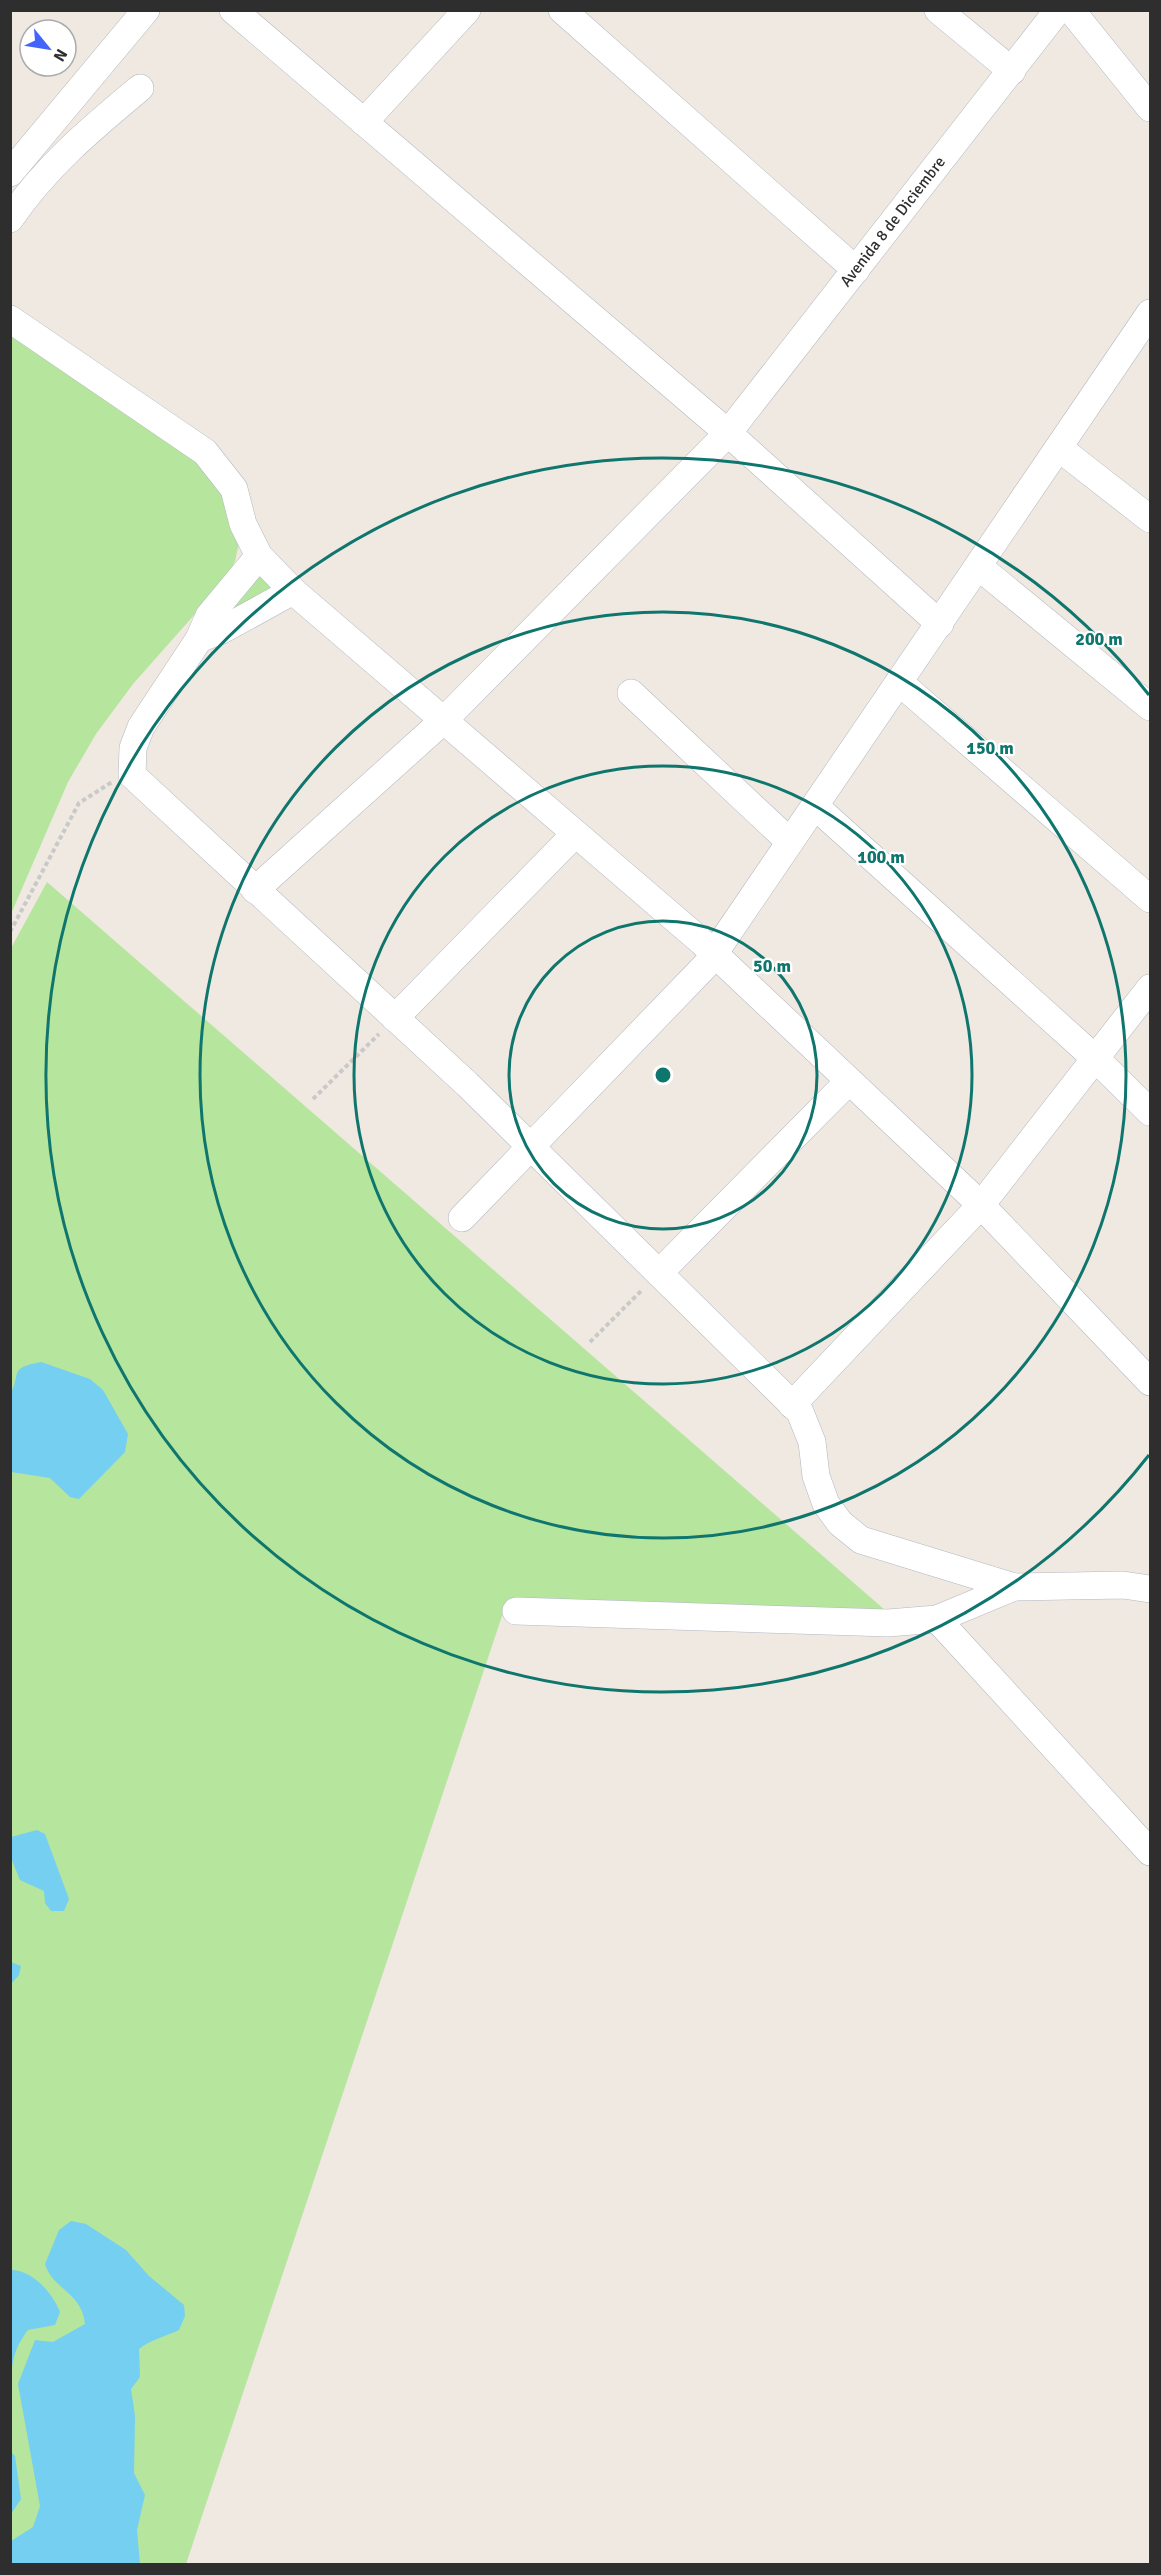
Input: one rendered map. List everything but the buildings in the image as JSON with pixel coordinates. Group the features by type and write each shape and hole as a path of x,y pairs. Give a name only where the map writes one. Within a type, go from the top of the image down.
{"street":[{"path":"10,172 147,10"},
{"path":"233,10 728,433 940,624"},
{"path":"364,122 466,10"},
{"path":"562,10 856,270"},
{"path":"938,10 1012,71"},
{"name":"Avenida 8 de Diciembre","path":"255,890 445,719 728,433 1058,10"},
{"path":"1071,10 1150,108"},
{"path":"10,219 71,145 140,88"},
{"path":"10,319 205,452 234,489 243,524 259,556 293,591 445,719 574,835 714,954 981,1206 1150,1382"},
{"path":"462,1218 707,964 1059,448 1147,327"},
{"path":"1059,448 1150,519"},
{"path":"259,556 209,616 199,639 141,727 133,748 132,775 530,1146 800,1412 812,1442 816,1476 826,1504 840,1523 861,1540 1014,1587 1123,1585 1150,1589"},
{"path":"978,566 1150,707"},
{"path":"199,639 222,630 293,591"},
{"path":"899,682 1150,899"},
{"path":"631,693 790,842"},
{"path":"815,806 1097,1060 1150,1112"},
{"path":"395,1018 574,835"},
{"path":"792,1404 981,1206 1097,1060 1150,988"},
{"path":"658,1273 849,1081"},
{"path":"516,1611 888,1623 937,1619 1014,1587"},
{"path":"937,1619 1150,1852"}],"path":[{"path":"10,932 79,803 104,785 132,775"},
{"path":"314,1099 395,1018"},
{"path":"590,1342 658,1273"}],"green space":[{"path":"11,332 196,459 228,499 239,543 235,561 226,579 133,684 96,734 68,782 11,914"},
{"path":"259,572 272,588 228,616"},
{"path":"47,882 885,1610 506,1604 186,2564 11,2564 10,950"}],"water":[{"path":"41,1362 90,1379 103,1390 128,1434 125,1452 79,1499 70,1497 50,1478 11,1472 10,1394 19,1369"},
{"path":"37,1830 45,1834 69,1899 64,1911 51,1911 45,1903 44,1891 20,1880 11,1858 11,1837"},
{"path":"11,1962 21,1966 19,1975 11,1984"},
{"path":"71,2221 86,2224 126,2250 149,2276 184,2305 185,2316 179,2330 153,2340 139,2349 140,2377 131,2389 135,2416 134,2473 145,2495 137,2530 140,2564 11,2564 11,2541 33,2527 40,2506 18,2384 35,2340 53,2342 85,2324 79,2305 54,2280 45,2264 59,2230"},
{"path":"11,2270 34,2278 47,2290 60,2312 55,2325 28,2330 19,2343 14,2356 11,2386"},
{"path":"11,2452 15,2456 21,2499 11,2514"}]}
